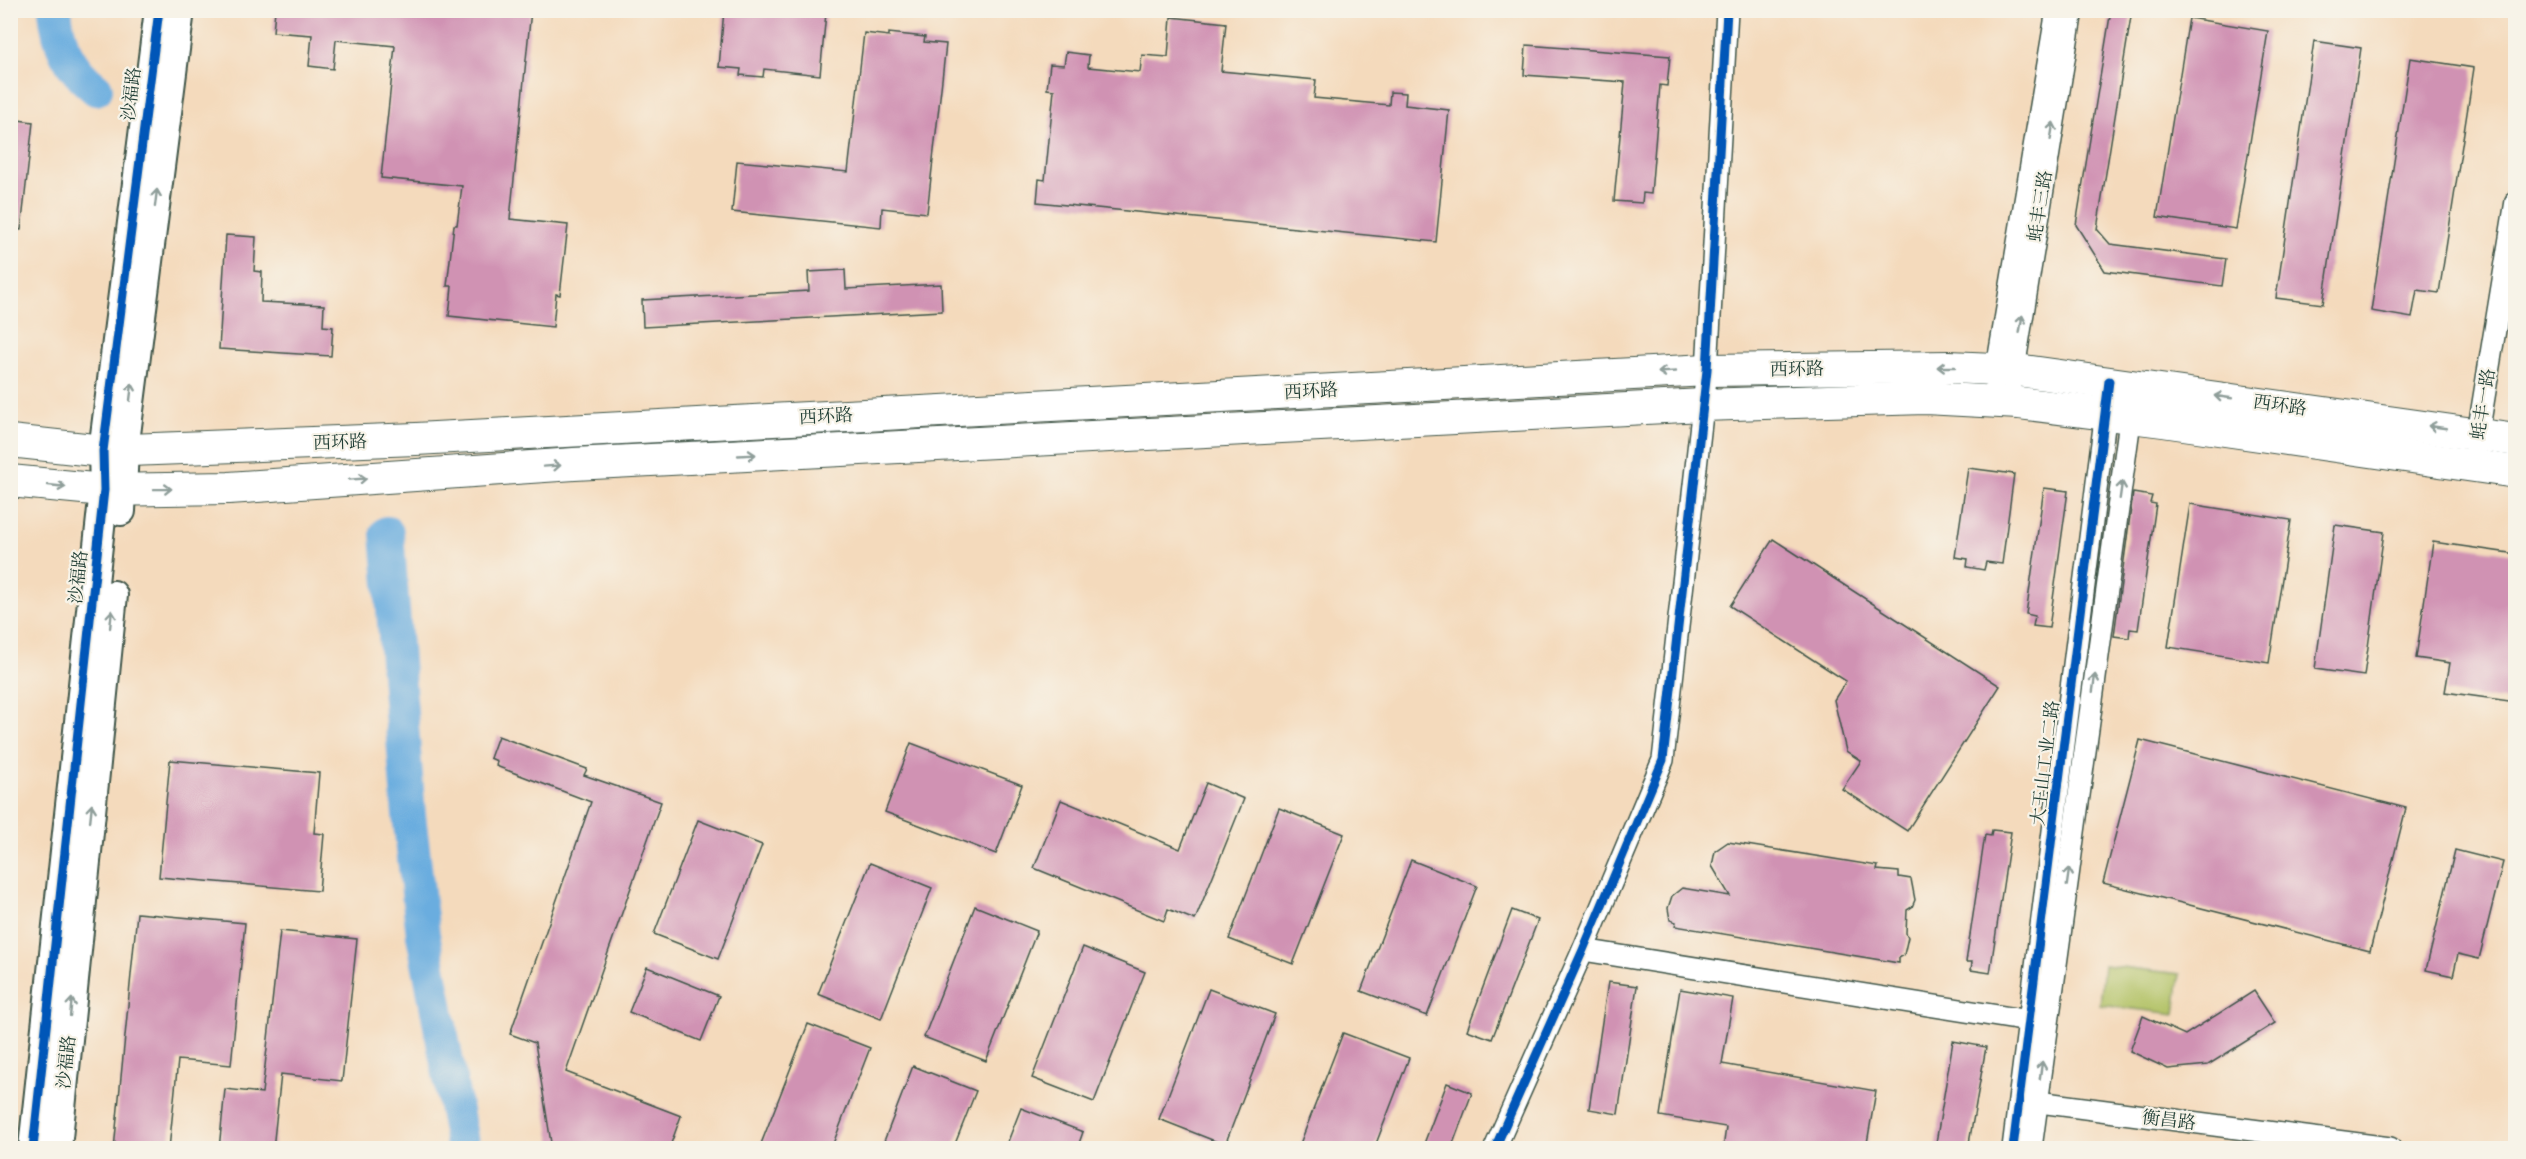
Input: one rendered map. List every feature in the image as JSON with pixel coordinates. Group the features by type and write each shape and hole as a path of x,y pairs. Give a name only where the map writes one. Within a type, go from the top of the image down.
{"main road":[{"name":"西环路","path":"10,441 113,450 416,439 550,430 1707,370 1949,366 2006,369 2122,383 2516,440"},
{"name":"西环路","path":"10,481 114,490 230,488 586,464 1703,405 1925,398 2000,402 2118,415 2516,472"}],"street":[{"name":"沙福路","path":"57,1149 114,490 113,450 159,10"},
{"name":"沙福路","path":"113,450 180,10"},
{"path":"1495,1149 1583,950 1663,760 1707,370 1727,10"},
{"name":"蚝丰三路","path":"2006,369 2056,10"},
{"name":"蚝丰三路","path":"2000,402 2072,10"},
{"name":"蚝丰一路","path":"2472,464 2516,201"},
{"name":"大王山工业二路","path":"2013,1149 2028,1101 2122,383"},
{"name":"沙福路","path":"33,1149 114,490"},
{"path":"1583,950 2038,1023"},
{"name":"大王山工业二路","path":"2028,1101 2031,1149"},
{"name":"衡昌路","path":"2028,1101 2326,1144 2390,1149"}],"green space":[{"path":"2104,965 2180,974 2175,1014 2100,1005"}],"building":[{"path":"275,10 531,10 510,219 568,225 560,295 556,294 553,327 449,316 452,286 447,286 454,225 457,225 462,186 381,178 395,46 336,40 333,69 309,66 312,35 273,32"},
{"path":"724,10 826,13 820,75 764,69 763,77 740,75 741,69 719,67"},
{"path":"2111,10 2132,10 2097,229 2110,244 2226,259 2222,286 2105,271 2076,225"},
{"path":"1171,17 1226,23 1221,71 1316,80 1314,98 1389,105 1390,92 1406,93 1405,105 1449,110 1436,242 1037,202 1039,179 1045,180 1054,90 1047,89 1050,64 1064,65 1066,52 1089,55 1088,67 1140,72 1142,55 1168,57"},
{"path":"2189,18 2268,31 2236,229 2157,217"},
{"path":"864,33 925,37 924,42 946,44 927,213 882,208 881,227 732,212 737,161 848,172"},
{"path":"2314,41 2361,48 2323,304 2276,298"},
{"path":"1526,45 1670,56 1667,86 1660,85 1651,194 1643,193 1642,203 1614,201 1625,82 1524,75"},
{"path":"2410,58 2474,68 2439,293 2417,290 2412,318 2371,311"},
{"path":"10,119 33,122 21,230 10,229"},
{"path":"226,235 256,237 254,271 262,272 261,302 324,305 323,326 333,327 331,356 219,349"},
{"path":"845,270 846,289 941,284 942,311 643,327 642,300 809,291 808,272"},
{"path":"1968,468 2014,474 2002,564 1986,562 1984,570 1967,567 1968,559 1955,557"},
{"path":"2044,488 2068,491 2049,628 2033,626 2035,616 2026,614"},
{"path":"2133,493 2152,496 2150,503 2156,504 2138,630 2130,629 2129,638 2114,636"},
{"path":"2190,504 2291,520 2269,663 2168,647"},
{"path":"2335,525 2384,532 2364,676 2315,669"},
{"path":"1773,539 2000,686 1907,831 1842,789 1861,761 1846,751 1834,700 1846,681 1730,606"},
{"path":"2433,542 2516,554 2516,702 2445,692 2450,663 2416,658"},
{"path":"498,736 587,769 584,775 661,802 566,1072 681,1116 669,1149 552,1149 535,1043 510,1034 591,802 496,766 497,761 490,758"},
{"path":"2140,740 2406,808 2370,951 2103,883"},
{"path":"911,743 1022,785 996,854 885,812"},
{"path":"170,760 319,773 314,833 324,834 319,891 159,877"},
{"path":"1206,783 1244,799 1195,920 1168,909 1164,921 1034,868 1061,800 1180,849"},
{"path":"1279,808 1344,834 1293,964 1229,939"},
{"path":"698,820 762,845 718,959 654,934"},
{"path":"1992,830 2011,832 1990,973 1971,970 1972,962 1966,962 1985,835 1991,836"},
{"path":"1728,842 1878,866 1877,870 1899,872 1899,877 1911,879 1915,900 1912,907 1907,910 1906,933 1908,937 1904,955 1899,958 1899,963 1675,926 1676,922 1670,920 1668,908 1672,896 1682,888 1730,896 1712,866 1715,851"},
{"path":"2455,850 2503,862 2479,959 2458,954 2453,976 2426,970"},
{"path":"1411,860 1477,886 1427,1016 1361,991"},
{"path":"870,863 932,888 881,1019 818,994"},
{"path":"975,906 1037,931 986,1061 924,1037"},
{"path":"1512,910 1538,920 1492,1039 1467,1030"},
{"path":"137,913 245,923 231,1065 178,1060 169,1149 114,1149"},
{"path":"280,931 357,939 342,1081 281,1074 273,1149 219,1149 225,1089 262,1093"},
{"path":"1083,947 1145,972 1094,1102 1032,1078"},
{"path":"647,967 719,996 701,1041 629,1012"},
{"path":"1608,982 1637,986 1618,1114 1589,1109"},
{"path":"1209,989 1275,1014 1225,1145 1159,1119"},
{"path":"1680,989 1733,998 1722,1064 1876,1091 1866,1149 1723,1149 1726,1127 1660,1116"},
{"path":"2254,991 2275,1023 2208,1065 2168,1069 2130,1051 2143,1016 2185,1035"},
{"path":"808,1024 870,1048 831,1149 759,1149"},
{"path":"1343,1033 1409,1058 1374,1149 1298,1149"},
{"path":"1953,1041 1986,1047 1968,1149 1935,1149"},
{"path":"913,1066 976,1091 953,1149 881,1149"},
{"path":"1447,1083 1472,1093 1451,1149 1422,1149"},
{"path":"1021,1108 1083,1132 1077,1149 1005,1149"}],"waterway":[{"path":"55,10 59,34 66,54 79,73 96,89"},
{"path":"387,533 409,815 423,935 463,1148"}],"cycle path":[{"path":"33,1148 104,490 103,451 159,10"},
{"path":"1495,1148 1583,950 1663,760 1707,370 1727,10"},
{"path":"2013,1148 2109,381"}]}
